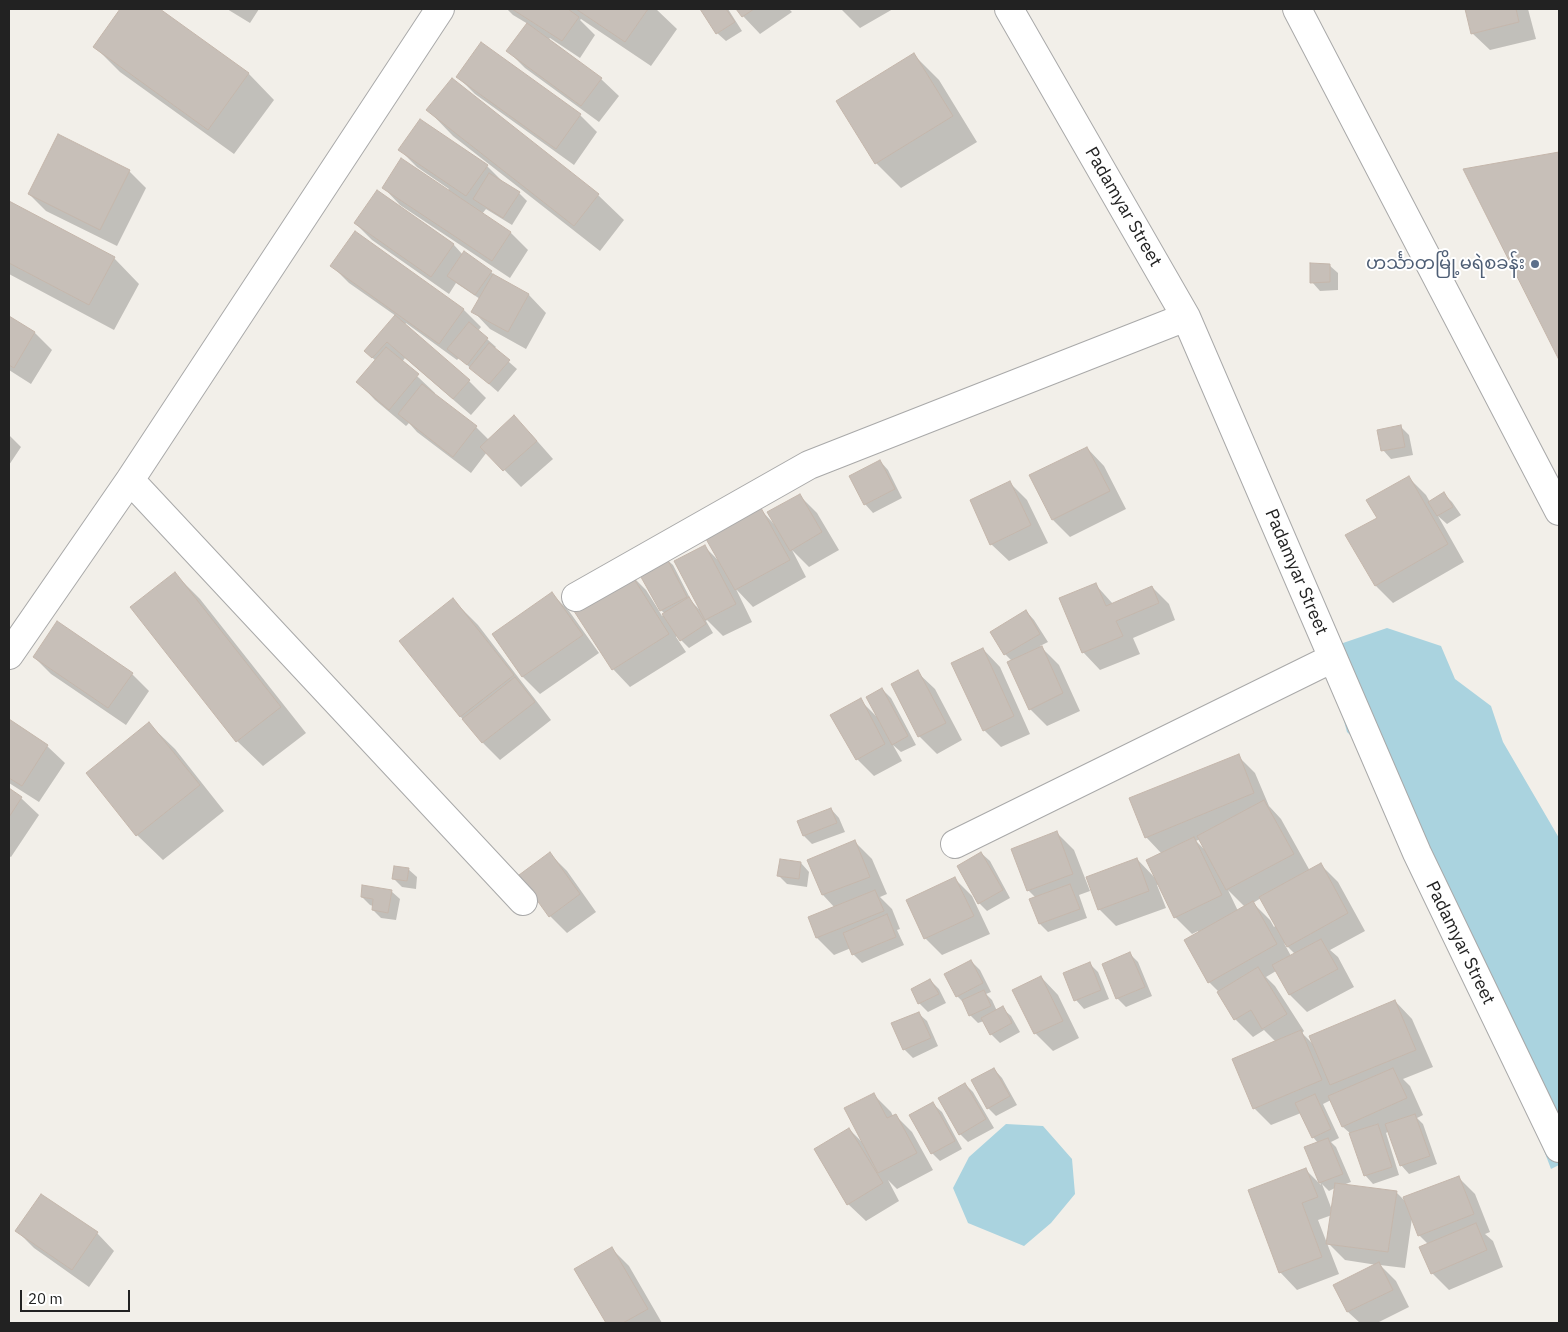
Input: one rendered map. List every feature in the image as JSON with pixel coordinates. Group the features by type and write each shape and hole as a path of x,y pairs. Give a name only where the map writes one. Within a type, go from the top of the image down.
{"street":[{"path":"9,655 130,480 440,9"},
{"name":"Padamyar Street","path":"1009,9 1186,317 1417,852 1559,1148"},
{"path":"1297,9 1559,511"},
{"path":"576,597 809,465 1186,317"},
{"path":"130,480 523,901"},
{"path":"955,844 1333,658"}],"water":[{"path":"1387,628 1441,646 1455,679 1491,706 1503,742 1559,838 1559,1165 1551,1169 1495,1021 1387,771 1347,732 1331,674 1343,643"},
{"path":"1006,1124 1043,1126 1072,1159 1075,1194 1051,1223 1024,1246 968,1223 953,1188 969,1157"}],"building":[{"path":"120,9 160,9 249,73 208,130 93,47"},
{"path":"512,9 568,9 579,17 562,41"},
{"path":"576,9 648,9 625,42"},
{"path":"700,9 726,9 735,22 716,34"},
{"path":"736,9 754,9 742,17"},
{"path":"1465,9 1516,9 1519,22 1471,34"},
{"path":"527,23 602,78 581,106 506,51"},
{"path":"481,42 581,114 556,149 456,77"},
{"path":"914,53 953,116 875,164 836,101"},
{"path":"452,78 599,194 574,226 426,110"},
{"path":"420,119 488,165 466,196 398,150"},
{"path":"58,134 130,170 100,230 28,194"},
{"name":"ဟင်္သာတမြို့မရဲစခန်း","path":"1559,152 1559,360 1463,169"},
{"path":"401,158 511,232 492,261 382,188"},
{"path":"489,173 520,192 503,218 473,199"},
{"path":"377,190 454,244 431,277 354,223"},
{"path":"9,201 115,257 89,305 9,263"},
{"path":"355,231 464,309 439,344 330,266"},
{"path":"464,251 492,271 475,295 447,276"},
{"path":"1310,263 1330,264 1330,282 1310,283"},
{"path":"493,274 529,294 508,332 471,312"},
{"path":"395,315 470,380 453,399 387,342 372,358 364,351"},
{"path":"9,316 35,332 14,368 9,365"},
{"path":"469,322 488,338 467,365 447,349"},
{"path":"489,343 510,360 489,384 469,368"},
{"path":"386,347 419,374 389,410 356,382"},
{"path":"422,384 477,426 453,457 398,414"},
{"path":"514,415 537,441 503,471 480,447"},
{"path":"1401,425 1405,447 1381,451 1377,430"},
{"path":"1087,447 1110,491 1052,520 1029,475"},
{"path":"880,460 895,489 864,505 849,476"},
{"path":"1409,476 1448,544 1375,586 1345,535 1377,518 1366,500"},
{"path":"1010,481 1031,525 990,545 970,500"},
{"path":"1444,492 1453,507 1437,516 1428,502"},
{"path":"800,494 822,532 790,551 767,512"},
{"path":"761,508 790,560 735,590 706,539"},
{"path":"705,545 736,604 705,620 674,561"},
{"path":"665,555 687,597 660,611 637,570"},
{"path":"629,571 669,634 612,670 572,608"},
{"path":"175,572 281,707 236,742 130,607"},
{"path":"1096,583 1106,606 1152,586 1159,603 1116,621 1123,636 1082,653 1059,598"},
{"path":"552,592 583,635 522,677 492,634"},
{"path":"689,597 706,624 680,641 662,614"},
{"path":"453,598 514,675 460,717 399,641"},
{"path":"1026,610 1040,634 1004,655 990,632"},
{"path":"57,621 133,673 108,708 33,657"},
{"path":"1042,646 1063,693 1029,710 1007,662"},
{"path":"983,648 1014,716 983,731 951,663"},
{"path":"918,670 946,723 918,737 891,684"},
{"path":"515,677 535,702 482,743 462,719"},
{"path":"882,688 908,736 892,745 866,697"},
{"path":"861,698 885,744 856,760 830,715"},
{"path":"9,719 48,745 22,786 9,778"},
{"path":"149,722 200,785 136,836 86,773"},
{"path":"1239,754 1254,793 1145,838 1129,798"},
{"path":"9,788 22,797 9,817"},
{"path":"1264,800 1294,854 1226,890 1197,836"},
{"path":"831,808 837,823 803,836 797,821"},
{"path":"1057,831 1073,874 1027,891 1011,849"},
{"path":"1194,837 1222,895 1174,918 1146,860"},
{"path":"855,840 870,877 822,895 807,860"},
{"path":"550,852 580,894 549,917 519,875"},
{"path":"981,852 1003,890 978,904 957,866"},
{"path":"1137,858 1149,891 1098,910 1086,877"},
{"path":"780,859 801,862 799,879 777,876"},
{"path":"1321,863 1348,913 1287,947 1259,897"},
{"path":"394,866 409,868 407,881 392,879"},
{"path":"955,877 974,916 924,939 906,900"},
{"path":"1070,884 1080,909 1039,924 1029,899"},
{"path":"362,885 392,890 388,913 372,910 373,899 361,897"},
{"path":"875,890 884,911 816,938 808,917"},
{"path":"1253,901 1277,944 1208,983 1184,940"},
{"path":"887,914 896,937 852,955 843,933"},
{"path":"1321,939 1338,969 1289,995 1272,965"},
{"path":"1130,952 1145,987 1116,999 1102,964"},
{"path":"971,960 983,983 956,997 944,974"},
{"path":"1090,962 1101,990 1074,1001 1063,973"},
{"path":"1258,967 1287,1014 1262,1029 1251,1010 1234,1020 1217,992"},
{"path":"1041,976 1063,1021 1034,1034 1012,990"},
{"path":"930,979 939,994 918,1004 911,989"},
{"path":"984,990 991,1006 969,1016 962,1000"},
{"path":"1395,1000 1416,1050 1330,1085 1309,1036"},
{"path":"1003,1006 1012,1023 990,1035 981,1018"},
{"path":"919,1012 931,1038 903,1050 891,1023"},
{"path":"1301,1030 1322,1080 1253,1109 1232,1059"},
{"path":"994,1068 1010,1096 987,1109 971,1080"},
{"path":"1393,1068 1407,1098 1342,1127 1328,1096"},
{"path":"965,1083 986,1119 959,1135 938,1098"},
{"path":"874,1093 887,1118 896,1114 917,1153 878,1173 844,1108"},
{"path":"1315,1094 1331,1129 1312,1138 1295,1103"},
{"path":"933,1102 955,1141 931,1154 909,1115"},
{"path":"1415,1114 1430,1156 1400,1166 1385,1124"},
{"path":"1378,1124 1392,1167 1364,1176 1349,1133"},
{"path":"849,1128 883,1183 847,1205 814,1149"},
{"path":"1328,1138 1343,1174 1319,1183 1304,1147"},
{"path":"1306,1168 1318,1197 1302,1203 1322,1257 1279,1273 1248,1190"},
{"path":"1459,1176 1474,1214 1418,1236 1403,1197"},
{"path":"1335,1183 1397,1191 1388,1252 1326,1244"},
{"path":"41,1194 98,1232 72,1270 15,1231"},
{"path":"1476,1223 1487,1250 1431,1274 1419,1247"},
{"path":"612,1247 648,1309 623,1323 606,1323 574,1269"},
{"path":"1379,1262 1393,1290 1347,1312 1333,1285"}],"place":[{"name":"ဟင်္သာတမြို့မရဲစခန်း","path":"1535,264"}]}
